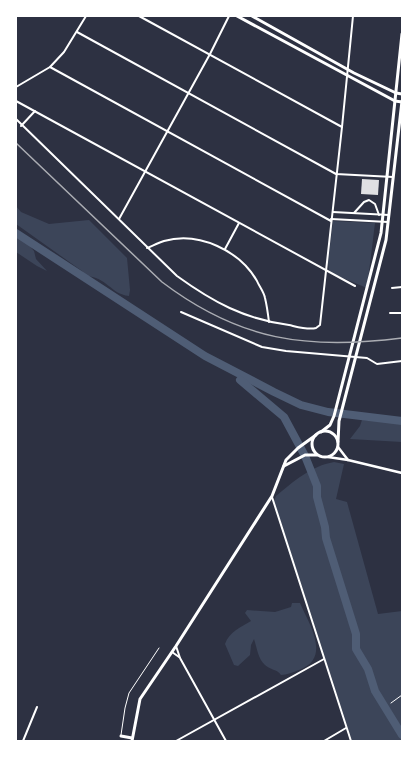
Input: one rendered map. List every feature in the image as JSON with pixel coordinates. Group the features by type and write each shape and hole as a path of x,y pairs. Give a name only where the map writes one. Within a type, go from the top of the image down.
{"main road":[{"path":"237,16 346,76 395,101 402,101 388,222 340,418 338,447 334,454 328,457 318,455 302,456 284,466"},
{"path":"252,16 346,69 396,93 402,94"},
{"path":"121,736 132,740 140,699 176,646 272,496 288,458 302,444 330,425 334,416 379,240 402,34"},
{"path":"321,432 331,432 336,436 338,442"},
{"path":"316,435 312,444 313,449 318,455"}],"street":[{"path":"16,87 50,67 64,52 86,16"},
{"path":"140,16 342,127"},
{"path":"118,219 146,172 229,16"},
{"path":"16,119 21,126 146,248 177,276 200,293 250,317 269,322 312,329 320,325 342,127 346,69 353,16"},
{"path":"77,32 336,174 394,177"},
{"path":"50,67 331,220 388,222"},
{"path":"16,100 355,286"},
{"path":"21,126 35,110"},
{"path":"354,213 364,202 369,200 375,204 381,215"},
{"path":"332,212 389,215"},
{"path":"225,249 240,223"},
{"path":"146,248 164,241 186,239 204,242 225,249 238,258 254,276 265,297 269,322"},
{"path":"392,288 402,287"},
{"path":"181,312 262,347 312,354 367,358 377,364 402,361"},
{"path":"390,313 402,313"},
{"path":"338,447 348,460"},
{"path":"328,457 348,460 402,473"},
{"path":"272,496 351,741"},
{"path":"176,646 180,658 226,741"},
{"path":"172,652 180,658"},
{"path":"176,741 324,659"},
{"path":"23,741 37,707"},
{"path":"324,741 346,728"}],"lane":[{"path":"120,741 129,693 159,648"}],"path":[{"path":"391,703 402,695"}],"shaded area":[{"path":"16,206 21,212 49,224 89,220 127,258 130,290 129,296 117,292 99,279 85,276 82,271 16,224"},
{"path":"333,221 375,223 367,288 329,271 328,263"},
{"path":"16,236 26,242 34,251 36,259 47,271 16,252"},
{"path":"362,420 402,423 402,442 350,439 360,426"},
{"path":"334,462 344,464 336,499 347,502 378,614 402,611 402,741 352,741 274,501 276,496 303,475 318,467"},
{"path":"292,603 300,603 315,640 316,649 314,657 309,665 288,674 281,675 263,663 259,657 254,639 251,645 250,655 238,666 234,665 225,644 232,633 251,621 245,613 247,610 275,612 291,607"}],"building":[{"path":"362,179 379,180 378,195 361,194"}],"waterway":[{"path":"16,233 205,356 274,392 301,405 328,412 402,421"},
{"path":"240,380 284,417 305,456 317,486 317,497 325,527 326,538 356,634 356,649 368,669 375,691 402,735"}],"railway":[{"path":"16,143 162,282 191,302 219,317 247,329 276,337 305,341 335,343 402,338"}]}
